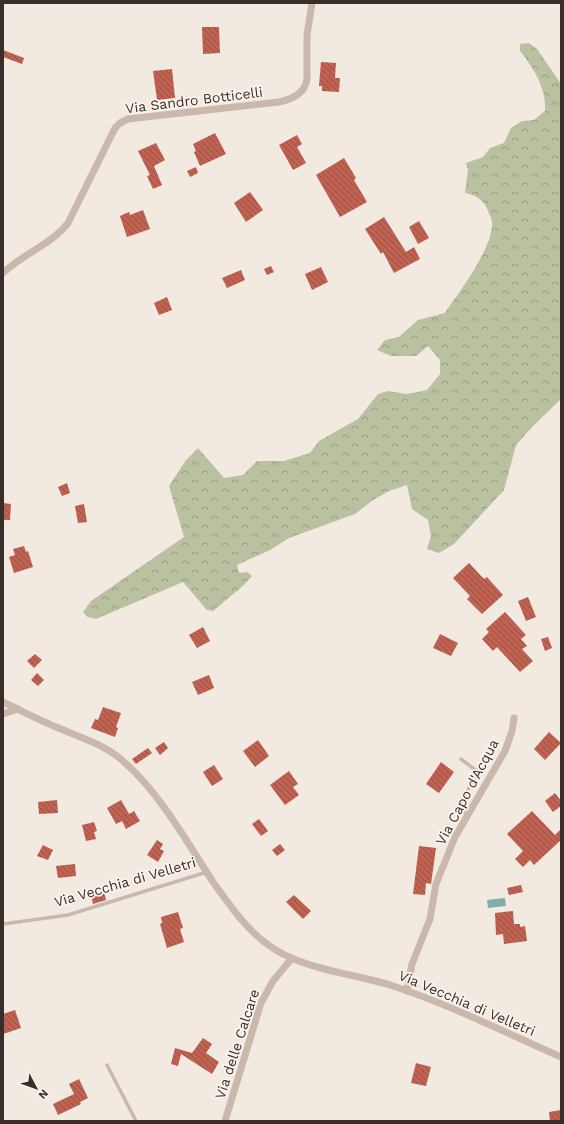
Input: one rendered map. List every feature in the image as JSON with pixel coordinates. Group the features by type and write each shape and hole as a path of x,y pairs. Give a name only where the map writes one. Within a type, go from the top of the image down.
{"street":[{"name":"Via Sandro Botticelli","path":"3,273 18,260 56,235 68,223 115,128 121,122 128,119 279,102 300,94 306,86 307,79 307,35 312,3"},
{"name":"Via Vecchia di Velletri","path":"3,702 100,746 119,757 154,794 226,900 251,931 269,946 292,958 319,967 367,978 423,997 561,1057"},
{"path":"3,714 18,709"},
{"name":"Via Capo d'Acqua","path":"407,991 412,964 430,919 436,884 455,837 500,760 510,738 514,718"},
{"name":"Via delle Calcare","path":"225,1121 261,1003 273,981 292,958"}],"lane":[{"path":"461,759 478,772 458,808 468,815"},
{"name":"Via Vecchia di Velletri","path":"3,924 68,915 207,872"},
{"path":"107,1065 136,1121"}],"green space":[{"path":"529,43 537,49 561,84 561,399 516,445 504,490 454,544 439,553 427,549 431,536 428,520 412,509 407,485 389,491 373,500 355,514 289,538 270,550 237,565 239,573 247,572 252,576 244,585 213,611 207,610 183,582 96,619 88,617 83,612 91,601 184,537 169,486 186,460 198,448 224,478 243,475 257,461 284,461 310,453 319,441 358,419 378,394 388,391 407,394 427,390 440,374 440,360 428,346 416,356 391,356 377,350 385,340 399,337 418,320 445,313 467,282 482,256 491,232 492,221 485,204 476,196 465,193 468,169 466,163 483,157 490,148 504,143 511,128 522,121 534,120 545,111 544,95 538,79 530,64 520,51 520,44"}],"water":[{"path":"505,898 506,906 488,908 487,900"}],"building":[{"path":"202,27 219,27 220,53 203,54"},
{"path":"3,50 24,58 22,64 3,57"},
{"path":"321,62 336,63 335,78 340,78 339,92 322,91 322,86 319,86"},
{"path":"172,69 175,98 157,100 153,71"},
{"path":"215,133 226,154 200,166 194,152 196,151 193,144"},
{"path":"297,135 302,144 297,147 306,163 293,170 279,145"},
{"path":"156,143 165,160 154,166 162,185 153,189 147,176 150,175 138,151"},
{"path":"344,158 356,178 354,180 367,202 340,217 316,175"},
{"path":"196,167 198,173 190,177 187,171"},
{"path":"250,192 263,210 246,222 234,203"},
{"path":"143,210 150,229 127,237 120,216 129,212 130,215"},
{"path":"384,217 406,252 414,247 420,259 394,273 383,252 381,254 365,229"},
{"path":"419,221 429,238 418,244 409,227"},
{"path":"271,266 274,272 267,275 264,269"},
{"path":"321,267 328,282 312,290 305,274"},
{"path":"241,270 245,280 227,288 222,278"},
{"path":"167,297 172,310 159,315 154,303"},
{"path":"67,483 70,493 62,496 58,487"},
{"path":"3,503 11,504 10,520 3,520"},
{"path":"84,504 87,522 78,523 75,506"},
{"path":"24,546 26,552 28,551 33,567 14,573 9,557 15,555 13,549"},
{"path":"469,563 484,579 487,577 503,595 482,614 467,599 470,596 453,578"},
{"path":"528,597 536,617 526,621 518,601"},
{"path":"505,612 526,635 521,639 527,646 522,649 533,661 520,672 497,647 493,651 482,639 489,632 486,629"},
{"path":"203,627 210,641 197,648 189,635"},
{"path":"440,634 458,643 451,656 433,648"},
{"path":"548,637 552,648 545,651 541,639"},
{"path":"35,654 42,660 34,668 27,661"},
{"path":"37,673 44,680 38,686 31,680"},
{"path":"209,675 214,688 198,695 192,682"},
{"path":"103,707 121,713 116,727 118,728 115,737 91,728 95,719 98,720"},
{"path":"549,732 561,743 545,760 534,749"},
{"path":"258,740 269,756 255,767 243,751"},
{"path":"164,742 168,748 160,755 155,748"},
{"path":"148,748 152,753 136,764 132,759"},
{"path":"441,762 454,772 439,793 426,784"},
{"path":"214,765 223,779 212,786 203,772"},
{"path":"289,771 298,784 293,787 299,795 285,805 270,785"},
{"path":"555,793 561,801 561,806 553,812 545,801"},
{"path":"57,800 58,813 39,814 38,802"},
{"path":"121,800 129,814 134,811 140,821 126,829 122,821 116,824 107,808"},
{"path":"532,811 555,835 561,829 561,840 534,865 530,860 523,867 515,859 523,851 507,834"},
{"path":"259,819 268,831 261,836 252,824"},
{"path":"94,822 97,831 94,832 96,839 86,841 82,825"},
{"path":"157,840 163,844 160,849 164,851 158,862 147,855"},
{"path":"280,844 285,850 277,856 272,850"},
{"path":"43,845 53,850 48,860 37,856"},
{"path":"419,846 436,848 431,884 426,883 425,895 413,894"},
{"path":"75,864 76,876 58,878 56,866"},
{"path":"521,885 523,892 509,895 507,888"},
{"path":"104,892 106,900 93,904 91,895"},
{"path":"294,895 311,911 303,919 286,902"},
{"path":"513,911 514,924 520,924 520,927 525,926 527,941 504,944 503,934 496,935 495,913"},
{"path":"178,912 183,928 180,929 184,942 167,948 160,924 162,923 161,917"},
{"path":"15,1010 21,1028 3,1034 3,1014"},
{"path":"203,1038 212,1044 206,1053 219,1062 212,1074 181,1054 178,1066 171,1064 175,1048 192,1053"},
{"path":"416,1063 431,1067 426,1086 411,1083"},
{"path":"79,1079 88,1098 80,1102 81,1104 58,1115 53,1104 74,1094 69,1084"},
{"path":"561,1110 561,1121 550,1121 549,1112"}]}
